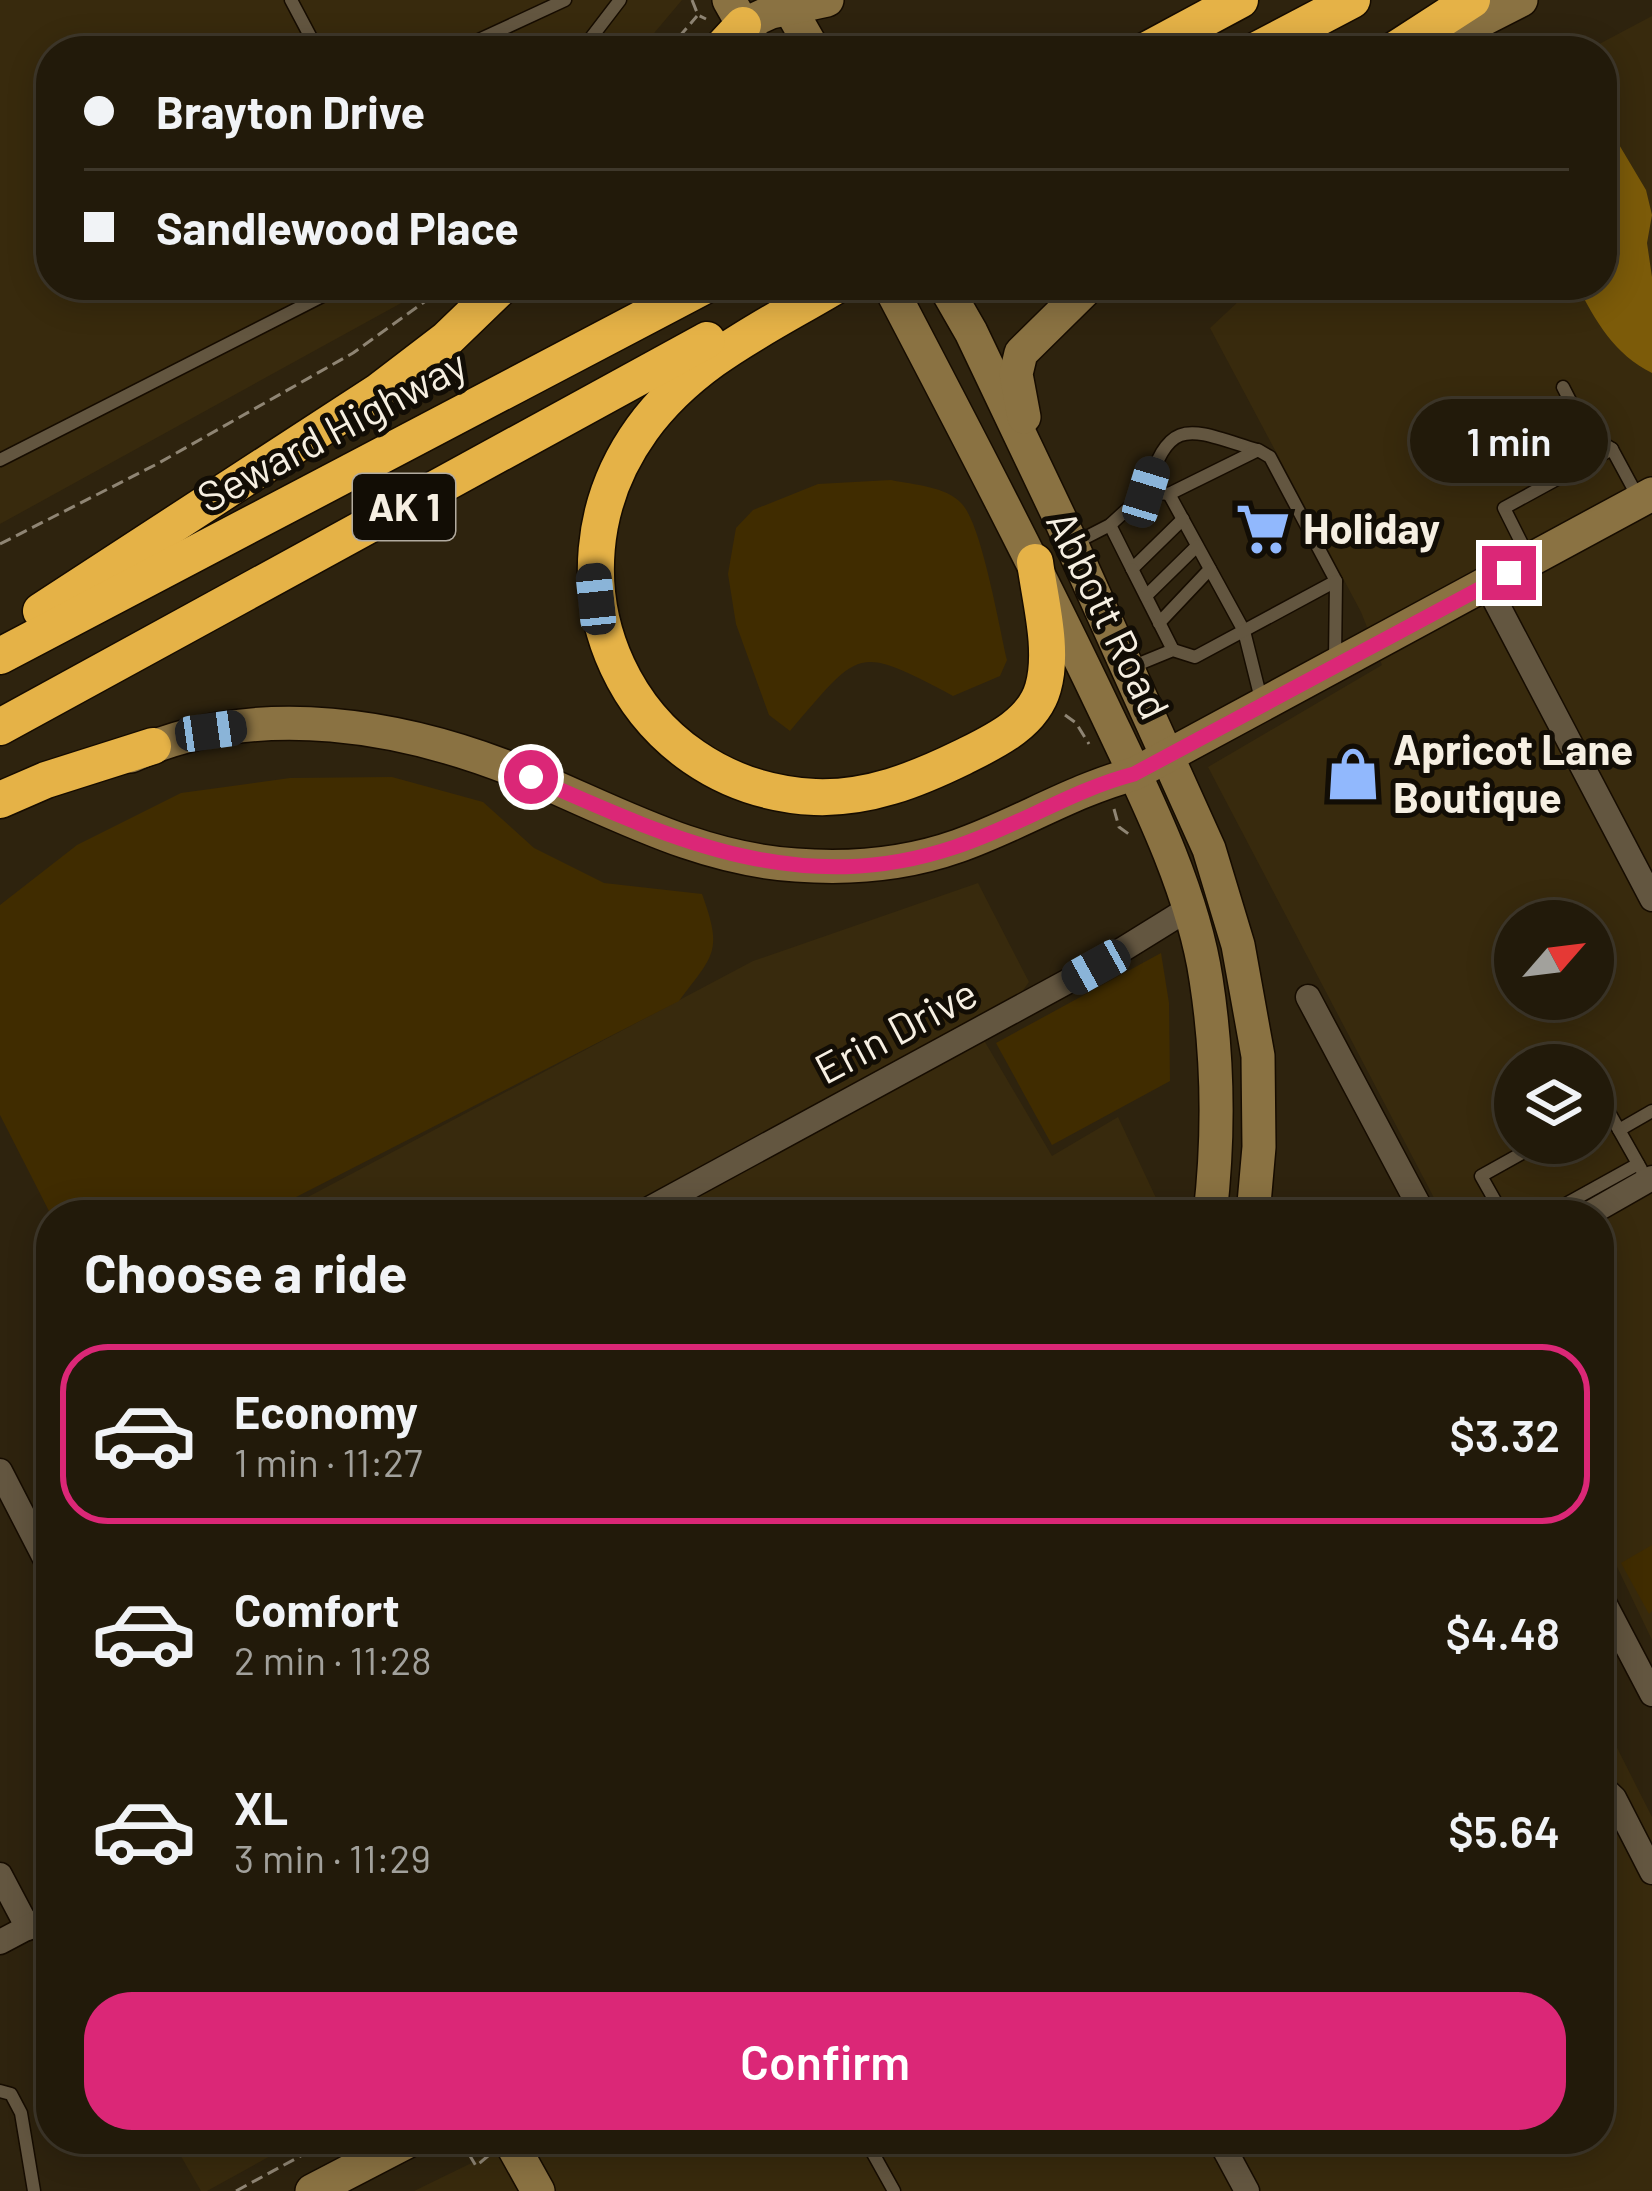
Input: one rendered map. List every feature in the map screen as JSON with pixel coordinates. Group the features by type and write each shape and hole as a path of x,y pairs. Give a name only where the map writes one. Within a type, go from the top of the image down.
{"highway":[{"path":"1173,36 1240,0"},
{"path":"1284,36 1352,0"},
{"path":"1416,36 1472,0"},
{"path":"0,638 379,391 447,339 487,300"},
{"name":"Seward Highway","path":"0,656 677,300"},
{"name":"AK 1","path":"0,727 800,300"},
{"path":"803,300 681,383 640,432 609,485 595,537 596,599 610,651 634,696 669,736 740,780 815,797 861,794 904,783 1005,735 1039,698 1046,667 1035,562"},
{"path":"0,800 68,772 152,746"}],"main road":[{"path":"725,27 787,4 826,0"},
{"path":"1450,36 1521,0"},
{"path":"787,4 805,36"},
{"name":"Abbott Road","path":"897,300 1035,562 1134,774 1188,909 1206,976 1216,1078 1211,1200"},
{"name":"Abbott Road","path":"953,300 1035,465 1209,849 1238,945 1258,1056 1254,1200"},
{"path":"1035,465 1018,388 1018,361 1034,338 1074,300"},
{"path":"0,819 152,746 211,731 320,724 392,733 498,764 699,848 771,863 823,867 896,861 943,851 1106,781 1134,774 1646,497"},
{"path":"312,2191 383,2154"},
{"path":"493,2154 512,2191"},
{"path":"517,2154 538,2191"}],"street":[{"path":"1487,585 1652,898"},
{"name":"Erin Drive","path":"666,1200 1096,967 1188,909"},
{"path":"1309,997 1416,1200"},
{"path":"1609,1200 1646,1174"},
{"path":"0,1471 36,1541"},
{"path":"1614,1622 1652,1694"},
{"path":"1614,1798 1652,1872"},
{"path":"0,1875 28,1928"},
{"path":"0,1942 36,1923"},
{"path":"1228,2154 1247,2191"}],"lane":[{"path":"291,0 310,36"},
{"path":"487,36 565,0"},
{"path":"592,36 620,0"},
{"path":"0,460 315,300"},
{"path":"1563,387 1587,434 1612,449 1646,497"},
{"path":"1072,545 1109,525 1146,492 1159,452 1174,437 1195,431 1258,450 1270,457 1336,581 1335,667"},
{"path":"1531,561 1504,508 1612,449"},
{"path":"1146,492 1169,494 1258,450"},
{"path":"1169,494 1244,632 1263,706"},
{"path":"1132,569 1183,519"},
{"path":"1109,525 1173,650"},
{"path":"1145,596 1197,546"},
{"path":"1159,623 1210,569"},
{"path":"1128,669 1173,650 1195,657 1336,581"},
{"path":"1618,1130 1652,1111"},
{"path":"1583,1200 1646,1174 1614,1122"},
{"path":"1495,1200 1481,1175 1501,1164"},
{"path":"0,2091 11,2094 21,2113 34,2191"},
{"path":"873,2154 894,2191"}],"path":[{"path":"692,0 725,27"},
{"path":"0,544 157,464 353,353 427,300"},
{"path":"1052,706 1076,723 1096,756"},
{"path":"1119,827 1138,840"},
{"path":"236,2191 304,2154"}],"shaded area":[{"path":"0,0 682,0 652,36 36,36 36,300 407,300 0,524"},
{"path":"1652,16 1652,1640 1614,1560 1614,1200 1435,1200 1208,767 1382,665 1361,612 1210,328 1240,300 1617,300 1614,36"},
{"path":"1617,141 1646,190 1652,215 1647,243 1652,277 1652,373 1617,347 1585,300 1617,300"},
{"path":"891,480 939,490 962,504 983,554 1007,660 1000,676 953,696 896,668 861,663 832,684 790,731 769,715 736,624 728,574 736,528 753,510 818,484"},
{"path":"392,777 483,802 534,848 604,883 702,894 712,929 712,952 679,1001 290,1200 43,1200 0,1115 0,905 77,845 181,793 290,778"},
{"path":"978,883 1029,982 985,1042 1052,1156 1118,1117 1157,1200 302,1200 753,961"},
{"path":"1161,953 1169,1003 1170,1081 1052,1145 996,1043"},
{"path":"1652,1545 1652,1611 1649,1614 1621,1563"},
{"path":"1614,1742 1652,1817 1652,2191 414,2191 490,2154 1614,2154"},
{"path":"180,2154 274,2154 207,2191 201,2191"}],"place":[{"name":"Holiday","path":"1263,529"},
{"name":"Apricot Lane Boutique","path":"1353,774"}],"route":[{"path":"531,777 665,836 734,856 823,867 922,856 983,837 1106,781 1134,774 1509,573"}]}
